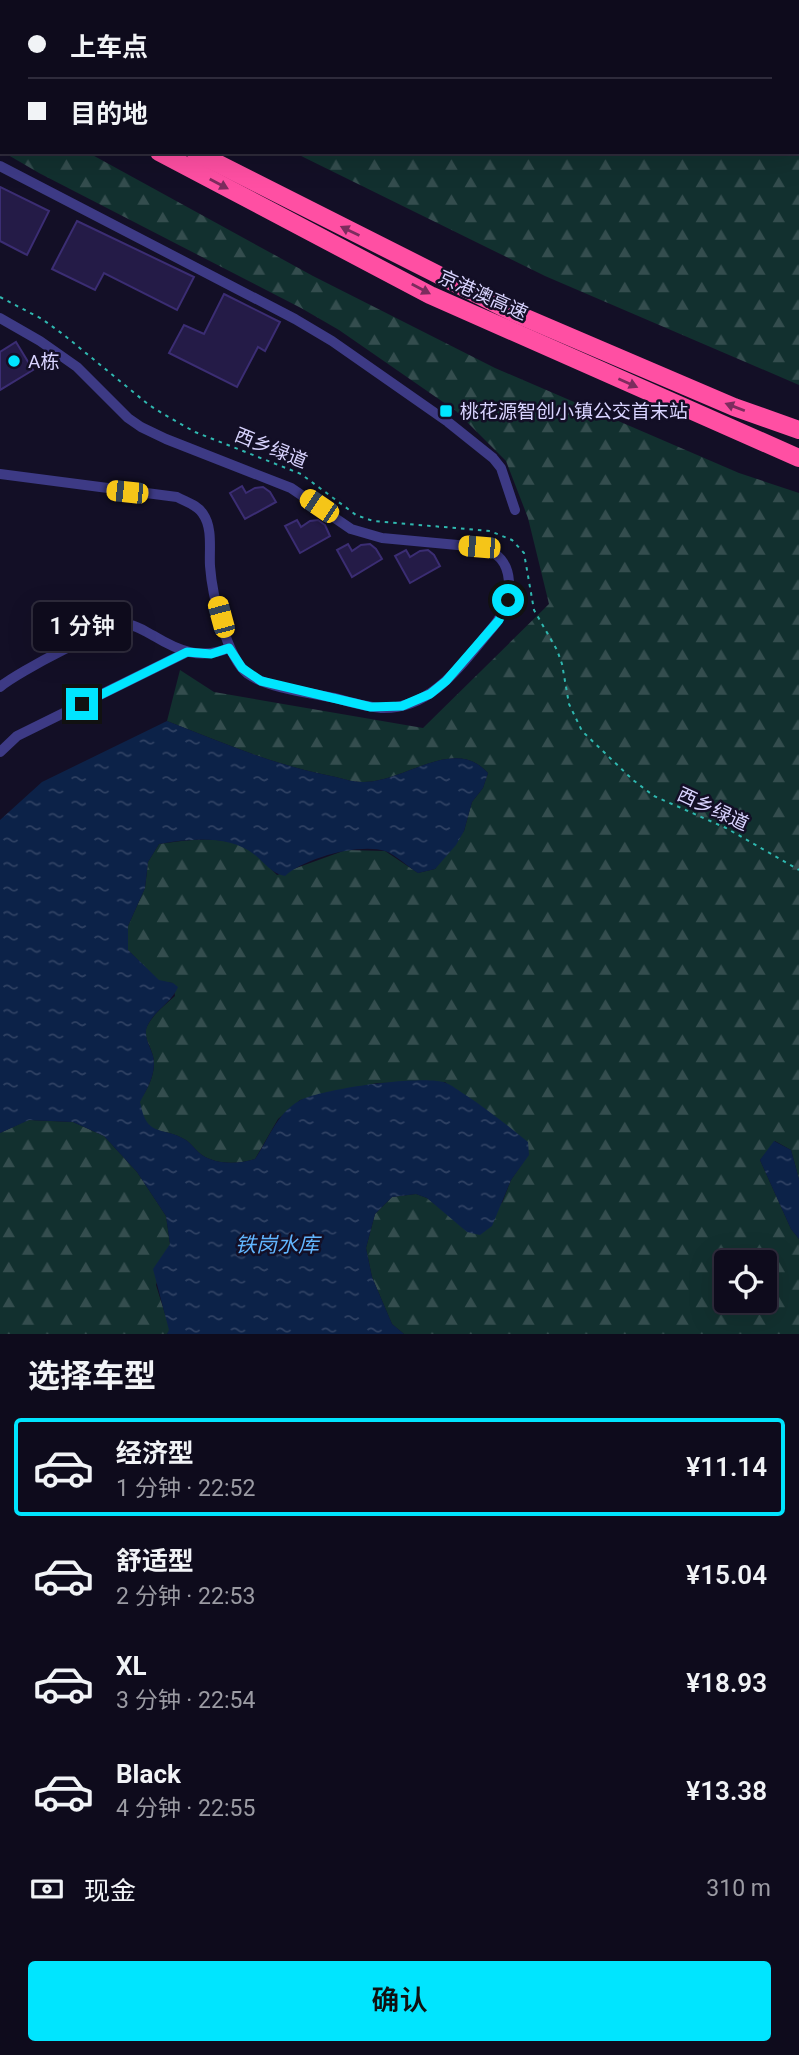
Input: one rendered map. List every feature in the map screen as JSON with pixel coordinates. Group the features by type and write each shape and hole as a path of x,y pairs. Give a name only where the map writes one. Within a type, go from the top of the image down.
{"highway":[{"name":"京港澳高速","path":"163,154 430,295 799,458"},
{"name":"京港澳高速","path":"198,154 512,312 734,407 799,430"}],"street":[{"path":"0,166 295,319 332,341 448,422 493,458 501,468 515,510"},
{"path":"0,317 77,368 128,418 154,433 291,488 342,524 361,533 382,538 484,548 502,561 509,578 508,600 499,620 439,688 422,699 402,706 371,707 261,681 242,668 229,648 210,568 208,524 203,513 195,506 177,497 0,474"},
{"path":"0,687 21,673 117,626 136,626 187,652 211,654 229,648"},
{"path":"0,752 17,736 187,652"}],"path":[{"name":"西乡绿道","path":"0,297 64,335 164,415 195,432 310,478 356,515 373,521 490,531 512,540 524,553 534,610 557,650 569,704 582,731 633,780 654,796 726,828 799,870"}],"green space":[{"path":"6,154 91,154 313,276 495,368 739,473 799,493 799,1179 791,1150 775,1141 760,1160 791,1229 799,1239 799,1334 404,1334 392,1324 372,1277 366,1248 375,1214 392,1197 416,1194 427,1198 442,1210 502,1203 511,1180 529,1154 445,1082 377,1083 300,1100 278,1119 255,1159 242,1162 228,1163 208,1158 186,1140 151,1127 142,1114 139,1102 146,1092 154,1068 146,1029 155,1015 175,996 173,983 159,981 128,950 128,926 145,888 148,862 159,844 218,840 237,844 248,849 277,875 346,850 385,851 418,873 435,869 464,831 472,802 483,788 488,773 475,763 444,759 395,776 358,782 268,759 167,721 180,670 214,692 423,728 549,604 528,518 506,461 456,411 339,330"},
{"path":"297,154 799,154 799,385 545,276"},
{"path":"28,1120 73,1122 104,1136 137,1172 166,1216 170,1244 156,1285 170,1330 167,1334 0,1334 0,1133"}],"water":[{"name":"铁岗水库","path":"167,721 268,759 354,781 395,776 444,759 475,763 488,773 483,788 472,802 464,831 456,845 435,869 418,873 385,851 361,849 319,858 305,863 285,876 272,871 255,855 233,844 196,840 159,844 148,862 145,888 128,926 128,950 159,980 178,987 152,1018 146,1030 154,1069 140,1102 143,1114 151,1126 186,1140 208,1158 228,1163 255,1159 284,1113 310,1096 372,1084 417,1080 451,1085 528,1142 529,1155 511,1180 492,1226 480,1235 467,1232 427,1198 416,1194 392,1197 375,1214 366,1248 372,1277 392,1324 404,1334 167,1334 169,1330 153,1269 170,1244 166,1216 137,1172 104,1136 73,1122 29,1120 0,1133 0,820 42,782"},
{"path":"774,1141 791,1150 799,1179 799,1239 791,1229 760,1160"}],"building":[{"path":"0,187 49,211 27,255 0,241"},
{"path":"77,221 194,277 177,310 104,273 95,290 52,269"},
{"path":"224,294 280,322 265,351 258,347 237,387 169,353 184,325 204,334"},
{"name":"A栋","path":"16,342 33,370 0,390 0,352"},
{"path":"242,486 246,493 263,487 276,502 245,519 230,493"},
{"path":"297,520 301,527 310,521 318,520 325,525 330,536 300,553 285,526"},
{"path":"348,544 352,551 361,545 370,544 382,559 352,577 337,550"},
{"path":"406,550 410,557 428,550 440,566 410,583 395,556"}],"place":[{"name":"A栋","path":"14,361"},
{"name":"桃花源智创小镇公交首末站","path":"446,411"}],"route":[{"path":"82,704 187,652 211,654 229,648 236,662 247,673 261,681 371,707 392,708 412,704 446,681 499,620 508,600"}]}
